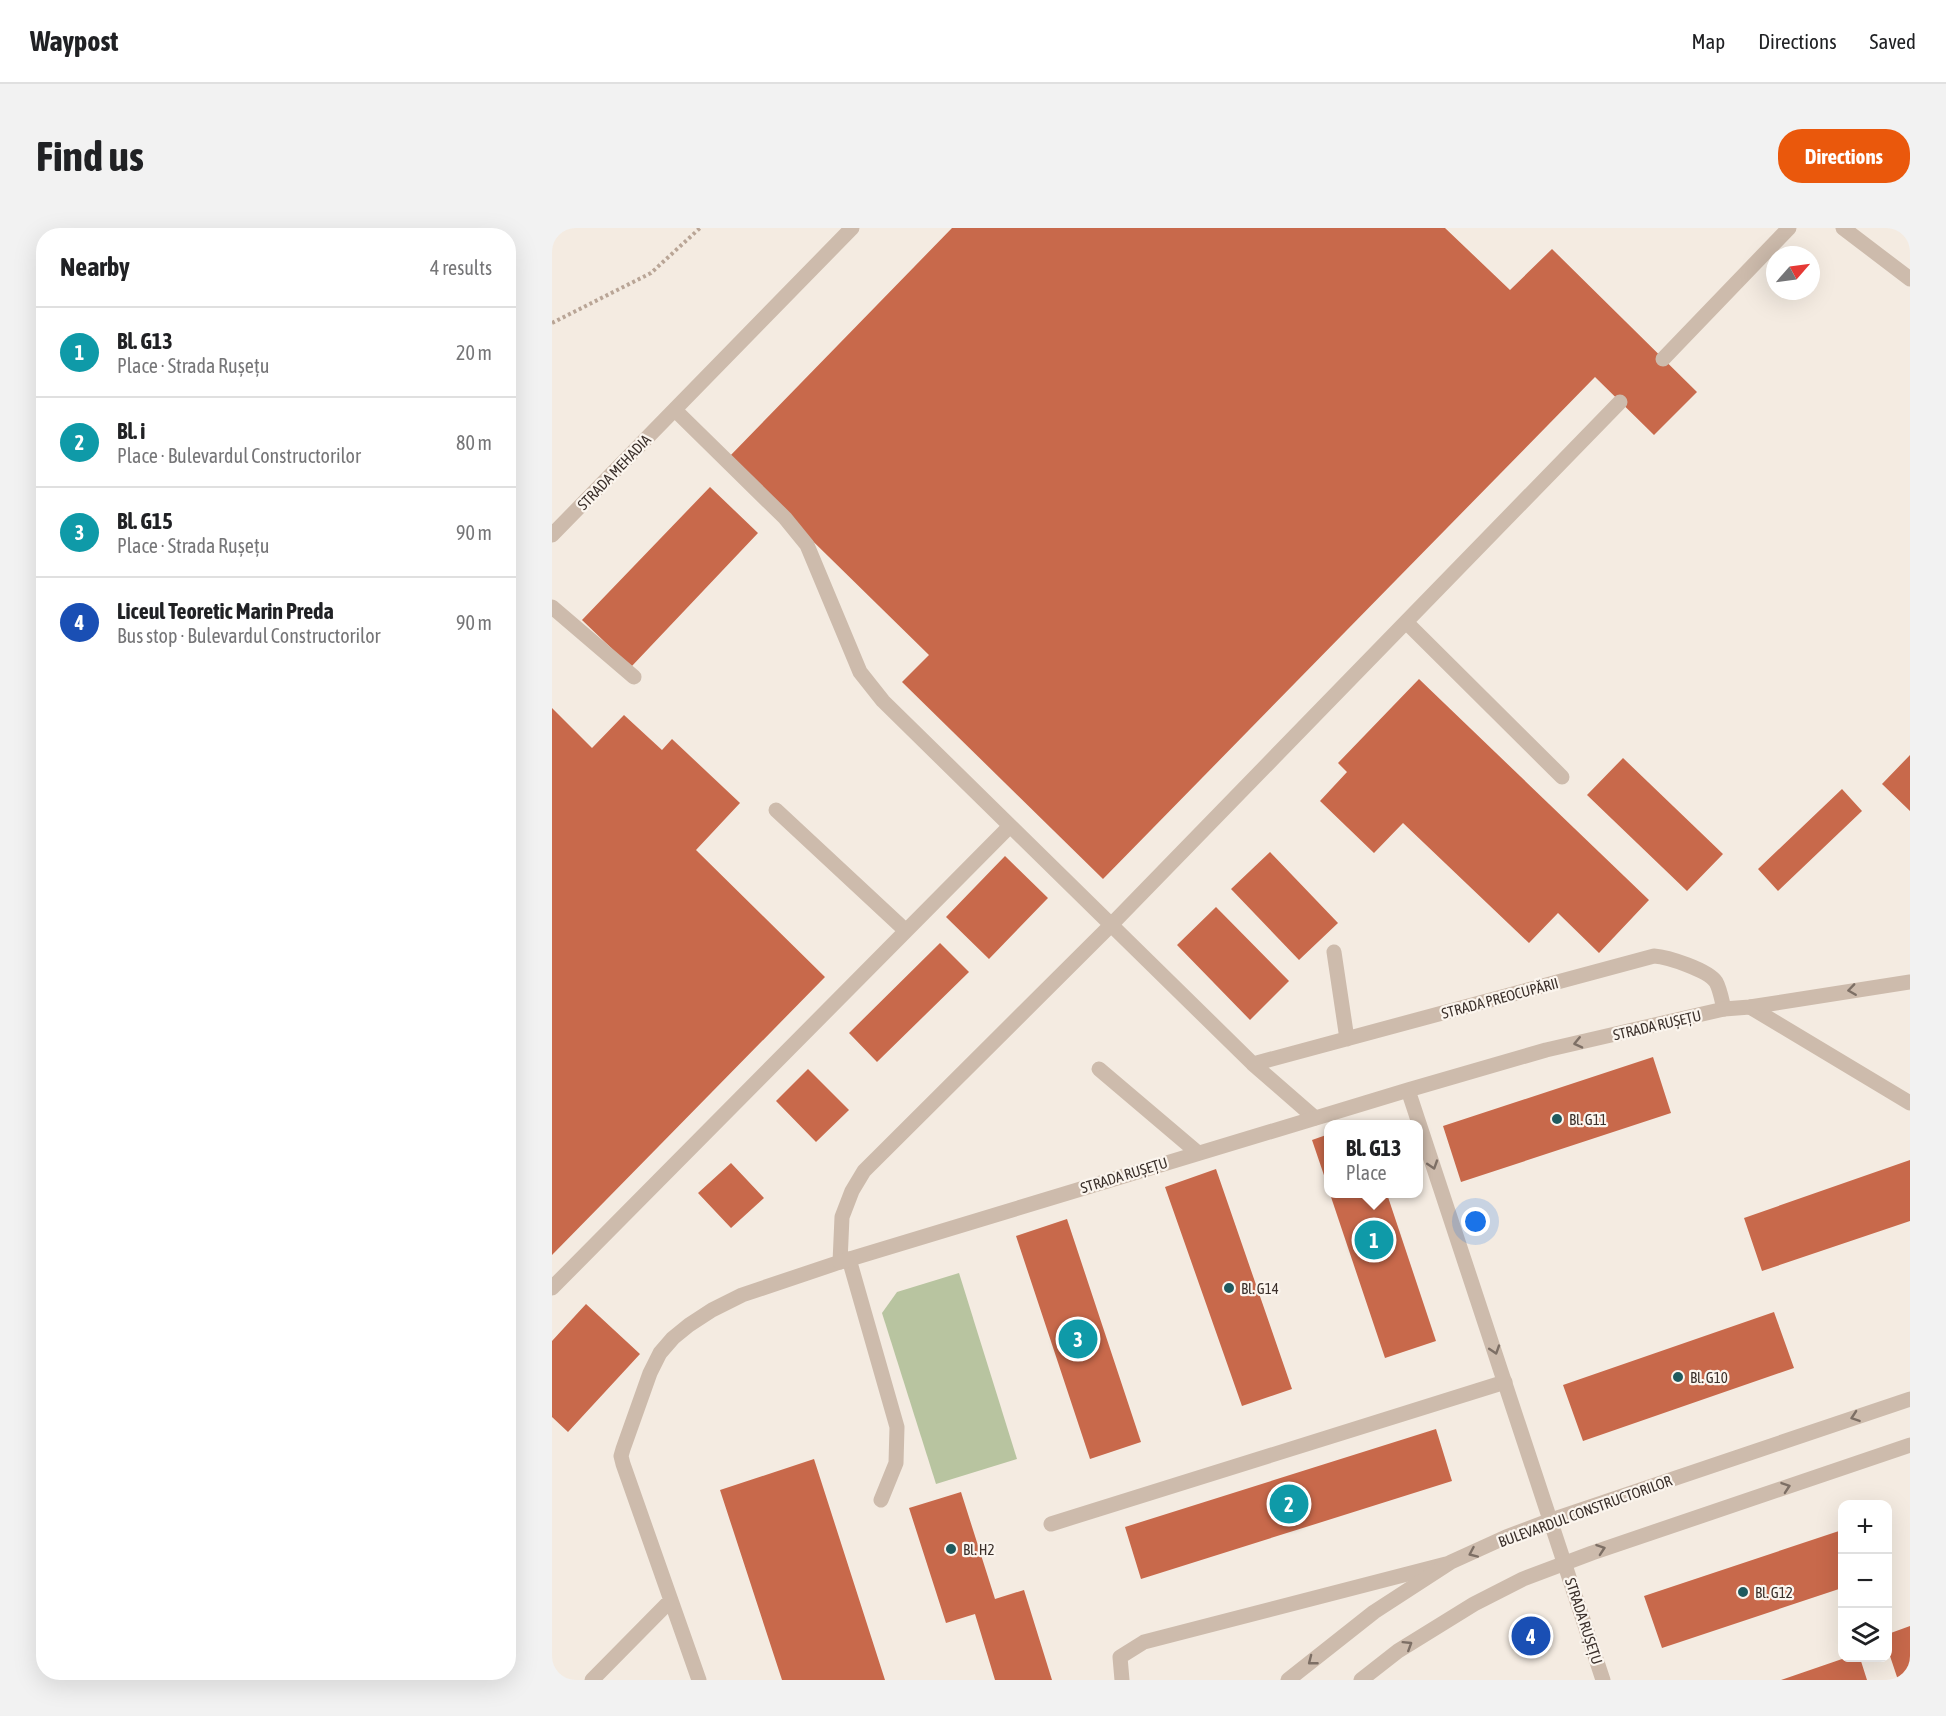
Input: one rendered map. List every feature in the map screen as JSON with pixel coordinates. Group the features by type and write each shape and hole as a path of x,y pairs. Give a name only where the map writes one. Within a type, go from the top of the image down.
{"street":[{"name":"STRADA MEHADIA","path":"552,535 852,228"},
{"path":"1663,358 1789,228"},
{"path":"1843,228 1910,279"},
{"path":"881,1500 896,1463 897,1427 844,1261 842,1218 852,1191 864,1171 1111,925 1620,402"},
{"path":"675,410 785,518 807,545 860,672 883,701 1252,1064 1315,1118"},
{"path":"552,607 634,677"},
{"path":"1406,622 1562,777"},
{"path":"776,810 905,930"},
{"path":"552,1288 1010,826"},
{"path":"1334,952 1347,1039"},
{"name":"STRADA PREOCUPĂRII","path":"1252,1064 1654,956 1672,959 1711,976 1717,983 1724,1009"},
{"name":"STRADA RUȘEȚU","path":"699,1680 621,1456 660,1353 688,1325 712,1310 742,1295 844,1261 1546,1050 1724,1009 1910,982"},
{"path":"1750,1007 1910,1103"},
{"path":"1099,1070 1198,1153"},
{"path":"1408,1090 1418,1120"},
{"path":"1423,1135 1551,1520"},
{"path":"1051,1524 1505,1382"},
{"name":"BULEVARDUL CONSTRUCTORILOR","path":"1288,1680 1374,1612 1451,1562 1551,1520 1910,1399"},
{"path":"1361,1680 1398,1652 1474,1604 1523,1579 1565,1562 1910,1445"},
{"name":"STRADA RUȘEȚU","path":"1551,1520 1604,1680"},
{"path":"1122,1680 1120,1657 1144,1642 1451,1562"},
{"path":"592,1680 671,1600"}],"path":[{"path":"552,323 651,273 700,228"}],"green space":[{"path":"959,1273 1017,1459 936,1484 882,1313 897,1292"}],"building":[{"path":"952,228 1445,228 1510,290 1552,249 1697,392 1654,435 1595,377 1103,879 902,682 929,655 728,458"},
{"path":"710,487 758,533 631,667 582,620"},
{"path":"1419,679 1649,900 1599,953 1558,913 1529,943 1403,823 1374,853 1320,801 1347,772 1338,763"},
{"path":"552,708 592,748 624,715 662,750 672,739 740,803 696,850 825,977 552,1255"},
{"path":"1910,755 1910,811 1882,784"},
{"path":"1623,758 1723,854 1687,891 1587,795"},
{"path":"1842,789 1862,811 1778,891 1758,869"},
{"path":"1270,852 1338,923 1299,960 1231,889"},
{"path":"1005,856 1048,898 989,959 946,917"},
{"path":"1216,907 1289,981 1250,1020 1177,945"},
{"path":"940,943 969,972 877,1062 849,1033"},
{"name":"Bl. G11","path":"1653,1057 1671,1113 1461,1182 1443,1126"},
{"path":"808,1069 849,1110 816,1142 776,1101"},
{"path":"1324,1136 1324,1175 1312,1140"},
{"path":"1910,1160 1910,1221 1762,1271 1744,1218"},
{"path":"731,1163 764,1198 731,1228 698,1193"},
{"name":"Bl. G14","path":"1216,1169 1292,1389 1242,1406 1165,1187"},
{"path":"1331,1198 1388,1198 1436,1341 1385,1358"},
{"path":"1067,1219 1141,1442 1090,1459 1016,1236"},
{"path":"586,1304 640,1354 568,1432 552,1417 552,1341"},
{"name":"Bl. G10","path":"1774,1312 1794,1368 1583,1441 1563,1385"},
{"path":"1436,1429 1452,1481 1141,1579 1125,1527"},
{"path":"814,1459 885,1680 782,1680 720,1490"},
{"name":"Bl. H2","path":"961,1492 995,1599 1024,1590 1052,1680 995,1680 975,1614 946,1623 909,1508"},
{"name":"Bl. G12","path":"1838,1531 1838,1589 1662,1648 1644,1596"},
{"path":"1910,1626 1910,1680 1898,1680 1892,1662 1892,1633"},
{"path":"1838,1660 1861,1662 1867,1680 1781,1680"}],"place":[{"name":"Bl. G11","path":"1557,1119"},
{"name":"Bl. G13","path":"1374,1240"},
{"name":"Bl. G14","path":"1229,1288"},
{"name":"Bl. G15","path":"1078,1339"},
{"name":"Bl. G10","path":"1678,1377"},
{"name":"Bl. i","path":"1289,1504"},
{"name":"Bl. H2","path":"951,1549"},
{"name":"Bl. G12","path":"1743,1592"},
{"name":"Liceul Teoretic Marin Preda","path":"1531,1636"}]}
